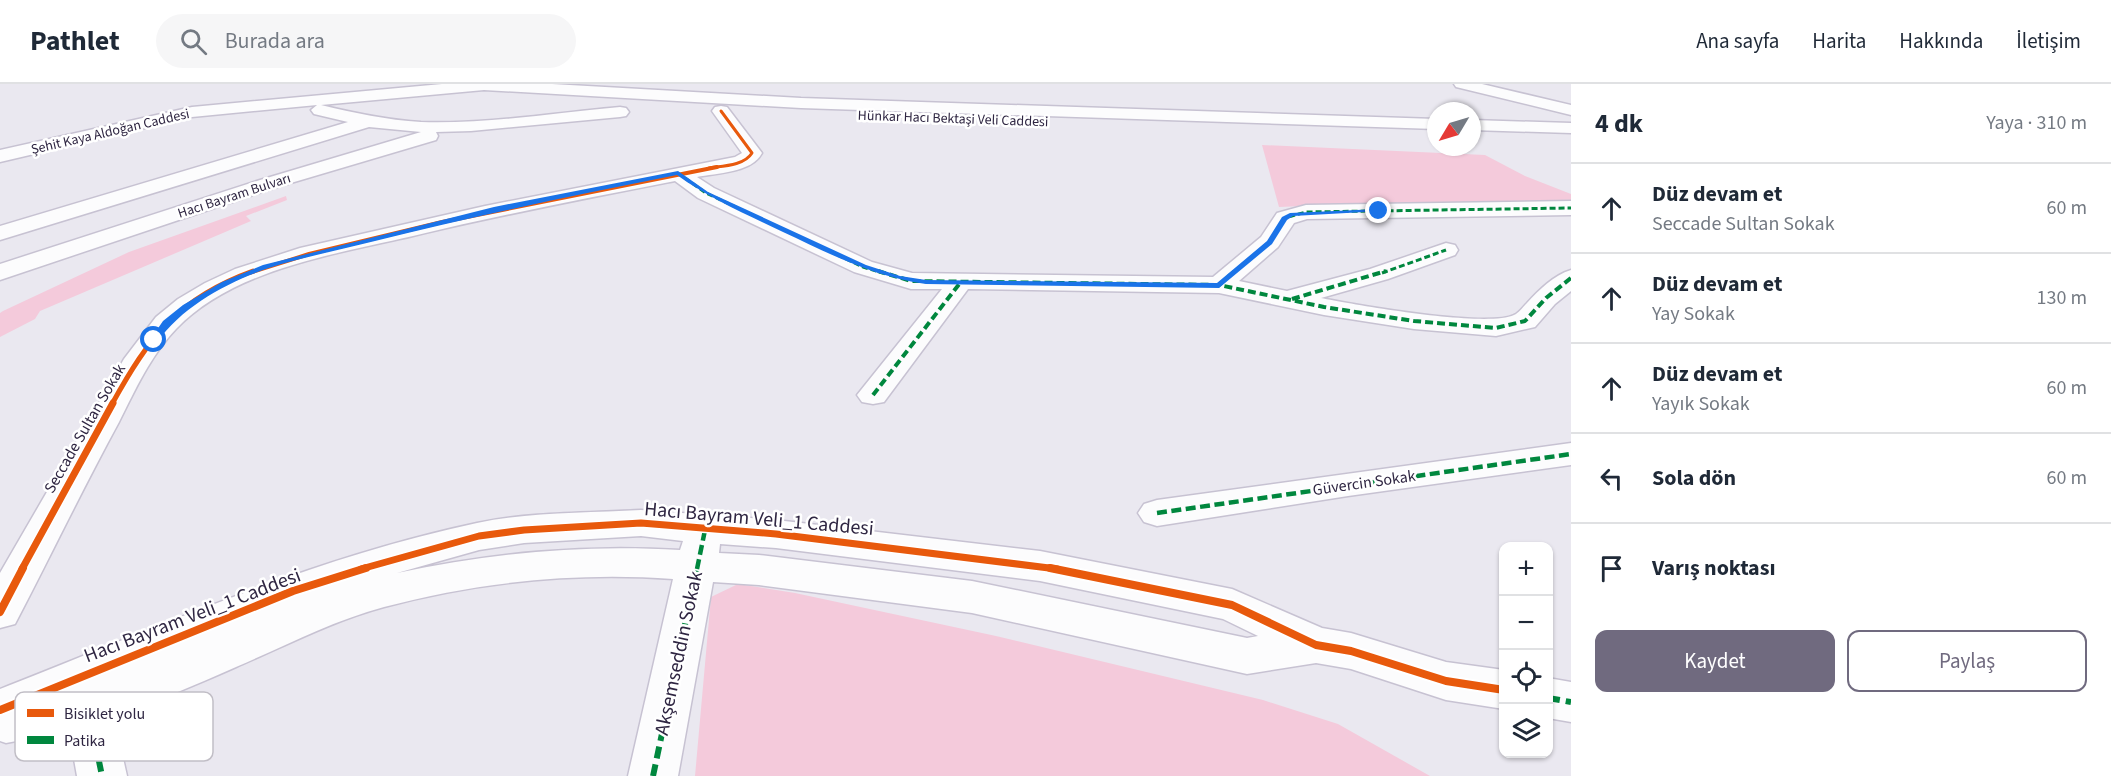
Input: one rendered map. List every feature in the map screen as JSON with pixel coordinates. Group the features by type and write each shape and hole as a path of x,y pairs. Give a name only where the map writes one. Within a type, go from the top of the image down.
{"street":[{"name":"Hacı Bayram Bulvarı","path":"0,234 368,122 458,84"},
{"path":"1462,84 1571,110"},
{"name":"Hacı Bayram Bulvarı","path":"440,91 484,85 537,86"},
{"name":"Hacı Bayram Bulvarı","path":"0,272 267,183 406,141 471,126 507,112 537,86"},
{"name":"Hünkar Hacı Bektaşi Veli Caddesi","path":"537,86 801,103 1427,124"},
{"path":"220,110 284,102 440,91"},
{"path":"220,110 323,110 368,122"},
{"name":"Şehit Kaya Aldoğan Caddesi","path":"0,156 168,117 220,110"},
{"name":"Hünkar Hacı Bektaşi Veli Caddesi","path":"471,126 561,116 721,111 1427,135"},
{"name":"Seccade Sultan Sokak","path":"0,612 44,524 129,376 166,323 199,299 254,271 430,225 586,190 741,162 750,157 752,153 721,111"},
{"name":"Hacı Bayram Bulvarı","path":"368,122 421,127 471,126"},
{"path":"1481,125 1571,128"},
{"path":"1481,136 1571,139"},
{"path":"678,173 706,193 863,267 911,281 1219,285 1288,300 1414,321 1496,328 1525,321 1546,298 1571,279"},
{"path":"1219,285 1270,242 1285,218 1292,214 1571,208"},
{"path":"1288,300 1446,250"},
{"path":"873,395 960,283"},
{"name":"Güvercin Sokak","path":"1157,513 1571,454"},
{"name":"Hacı Bayram Veli_1 Caddesi","path":"44,692 292,591 414,553 479,536 564,526 641,523 759,570 972,597 1248,656 1316,645 1351,651 1446,681 1499,689"},
{"name":"Hacı Bayram Veli_1 Caddesi","path":"126,692 220,655 316,613 381,592 456,576 518,567 700,548"},
{"name":"Akşemseddin Sokak","path":"653,776 700,548"},
{"path":"1553,699 1571,702"},
{"name":"Hacı Bayram Veli_1 Caddesi","path":"0,710 15,704"},
{"name":"Hacı Bayram Veli_1 Caddesi","path":"0,724 15,721"},
{"path":"99,761 102,776"}],"shaded area":[{"path":"1262,145 1427,152 1427,156 1485,155 1525,176 1571,194 1571,200 1561,203 1279,207"},
{"path":"286,196 287,200 246,216 251,221 40,311 35,319 0,337 0,313 3,311 129,252"},
{"path":"738,584 795,593 996,636 1263,700 1338,724 1430,776 695,776 711,597"}],"marked path":[{"path":"678,173 706,193 863,267 911,281 1219,285 1324,307 1414,321 1496,328 1525,321 1546,298 1571,278"},
{"path":"1219,285 1270,242 1285,218 1306,212 1571,208"},
{"path":"1292,299 1379,274 1446,250"},
{"path":"873,395 960,283"},
{"path":"1157,513 1571,454"},
{"path":"653,776 705,530"},
{"path":"1553,699 1571,702"},
{"path":"99,761 102,776"}],"cycle path":[{"path":"0,612 61,495 130,372 156,334 188,304 214,288 244,275 276,263 341,245 570,195 741,162 750,157 752,153 721,111"},
{"path":"44,692 293,591 414,553 479,536 524,530 641,523 776,534 1040,566 1232,605 1316,645 1351,651 1446,681 1499,689"},
{"path":"0,710 15,704"}],"route":[{"path":"154,340 166,323 186,307 225,284 277,263 494,209 678,173 706,193 863,267 911,281 926,282 1219,285 1270,242 1285,218 1292,214 1379,211"}]}
